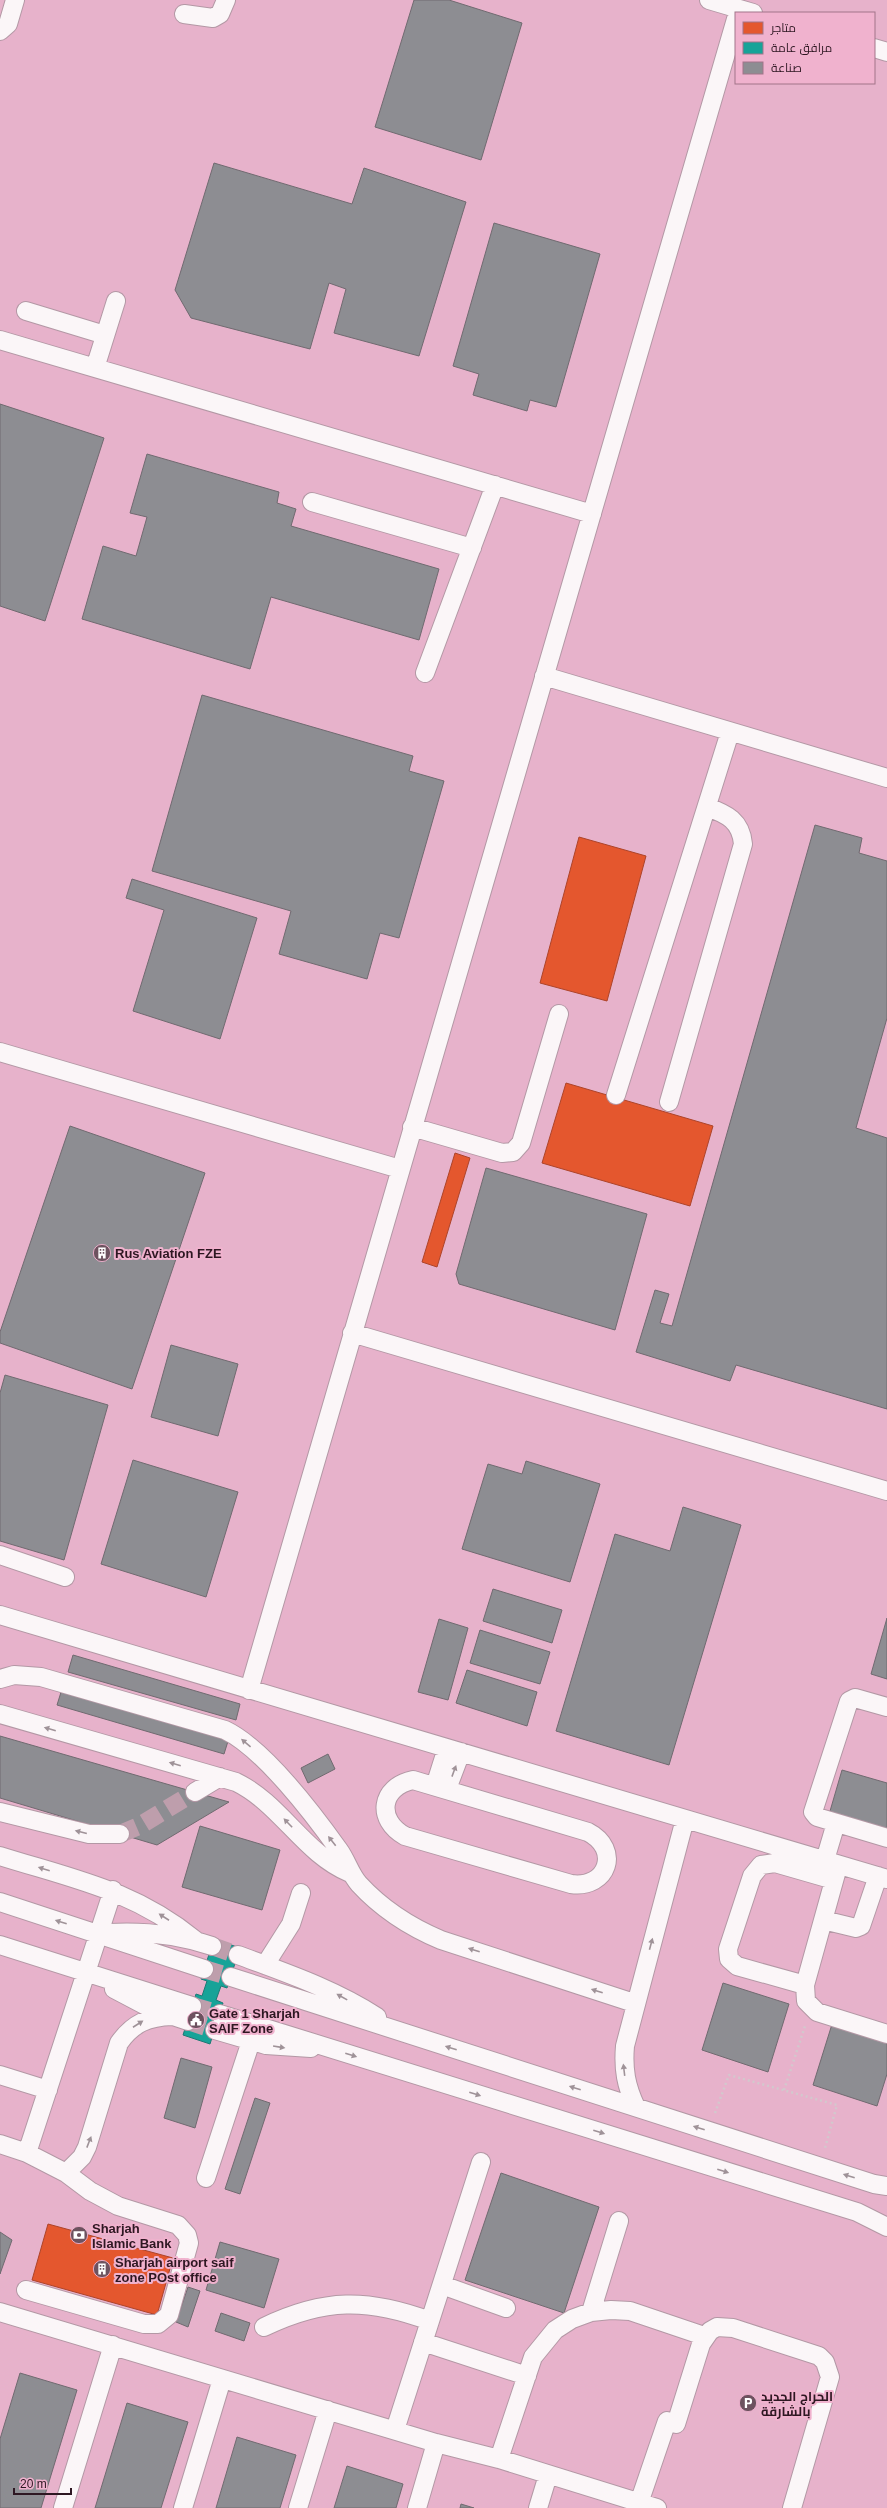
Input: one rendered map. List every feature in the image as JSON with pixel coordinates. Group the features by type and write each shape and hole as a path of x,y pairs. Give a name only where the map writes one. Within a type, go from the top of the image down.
{"street":[{"path":"0,31 8,24 15,0"},
{"path":"184,14 213,18 220,14 226,0"},
{"path":"709,0 741,11"},
{"path":"249,1690 544,676 735,31"},
{"path":"875,48 887,52"},
{"path":"95,368 116,301"},
{"path":"26,311 105,335"},
{"path":"0,340 592,514"},
{"path":"425,673 495,485"},
{"path":"312,502 472,548"},
{"path":"544,676 887,778"},
{"path":"616,1095 730,732"},
{"path":"669,1102 743,844 742,834 731,818 707,807"},
{"path":"412,1127 502,1153 513,1152 521,1144 559,1014"},
{"path":"0,1052 400,1169"},
{"path":"352,1333 887,1491"},
{"path":"0,1555 65,1577"},
{"path":"0,1615 685,1819 833,1868"},
{"path":"0,1678 14,1675 41,1677 225,1730 238,1737 274,1770 303,1805 341,1852 350,1873"},
{"path":"887,1707 855,1698 847,1704 813,1812 817,1817 887,1838"},
{"path":"0,1714 220,1777 252,1789 272,1806 323,1859 350,1873 385,1908 414,1928 441,1940 634,2003"},
{"path":"441,1787 454,1750"},
{"path":"195,1792 220,1777"},
{"path":"413,1780 441,1787 588,1832 598,1837 604,1845 607,1856 606,1866 600,1876 592,1882 582,1885 571,1884 405,1836 395,1830 388,1821 385,1810 387,1799 393,1789 402,1783 413,1780"},
{"path":"0,1812 89,1834 120,1834"},
{"path":"636,2107 627,2088 623,2067 625,2046 634,2003 685,1819"},
{"path":"836,1823 833,1868 823,1920 804,1993 810,2008 887,2034"},
{"path":"0,1856 113,1890 156,1911 203,1943 151,1933 98,1934"},
{"path":"805,1985 737,1966 729,1959 728,1949 752,1876 761,1865 776,1863 833,1868 882,1877 862,1926 856,1928 823,1920"},
{"path":"27,2153 113,1890"},
{"path":"265,1965 291,1924 301,1893"},
{"path":"0,1902 204,1969"},
{"path":"0,1945 85,1973 184,2015 155,2016 139,2022 126,2033 119,2043 87,2147 82,2157 66,2172"},
{"path":"238,1955 335,1993 399,2031"},
{"path":"231,1977 819,2166 887,2186"},
{"path":"325,2047 286,2048 251,2041 217,2022 325,2047 857,2212 887,2227"},
{"path":"206,2178 251,2041"},
{"path":"0,2075 48,2090"},
{"path":"0,2144 27,2153 66,2172 90,2191 113,2204 178,2224 184,2229 189,2243 171,2308 164,2320 151,2325 26,2290"},
{"path":"395,2430 481,2162"},
{"path":"591,2312 619,2221"},
{"path":"442,2285 506,2308"},
{"path":"264,2327 296,2312 317,2306 344,2303 373,2304 401,2310 430,2321"},
{"path":"499,2459 533,2357 547,2338 572,2319 591,2312 610,2310 630,2311 704,2336"},
{"path":"0,2312 436,2443 499,2459 652,2507 671,2422 704,2336 717,2327 733,2328 812,2352 825,2362 830,2377 792,2508"},
{"path":"423,2342 527,2376"},
{"path":"63,2508 113,2345"},
{"path":"183,2508 222,2379"},
{"path":"298,2508 328,2410"},
{"path":"417,2508 436,2443"},
{"path":"538,2508 548,2475"}],"path":[{"path":"784,2090 810,2008"},
{"path":"708,2130 729,2074 837,2105 819,2166"}],"shaded area":[{"path":"0,0 887,0 887,2508 0,2508"}],"building: متاجر":[{"path":"579,837 646,856 607,1001 540,983"},
{"path":"566,1083 713,1126 690,1206 542,1163"},
{"path":"455,1153 470,1158 437,1267 422,1262"},
{"name":"Sharjah airport saif zone POst office","path":"48,2224 173,2258 157,2315 32,2280"}],"building: مرافق عامة":[{"path":"214,1939 240,1948 227,1988 221,1986 216,2000 223,2003 210,2044 183,2035 196,1994 202,1996 207,1981 201,1979"}],"building: صناعة":[{"path":"414,0 449,0 522,23 481,160 375,127"},
{"path":"214,163 352,204 364,168 466,202 419,356 334,333 346,289 329,283 310,349 191,318 175,290"},
{"path":"494,223 600,254 556,407 530,400 527,411 473,395 479,374 453,366"},
{"path":"0,404 104,438 45,621 0,606"},
{"path":"147,454 279,492 277,503 296,509 291,526 439,569 419,640 271,597 250,669 82,619 103,546 136,556 147,517 130,513"},
{"path":"202,695 413,756 409,771 444,781 399,938 380,933 367,979 279,954 291,911 152,871"},
{"path":"815,825 862,838 859,853 887,861 887,1018 856,1128 887,1138 887,1409 736,1365 730,1381 636,1352 655,1290 669,1294 660,1323 672,1326"},
{"path":"132,879 257,918 220,1039 133,1011 164,910 126,898"},
{"name":"Rus Aviation FZE","path":"70,1126 205,1173 132,1389 0,1343 0,1332"},
{"path":"486,1168 647,1214 615,1330 459,1284 456,1274"},
{"path":"171,1345 238,1364 218,1436 151,1417"},
{"path":"5,1375 108,1405 64,1560 0,1541 0,1393"},
{"path":"133,1460 238,1492 206,1597 101,1564"},
{"path":"526,1461 600,1484 570,1582 462,1549 488,1464 522,1474"},
{"path":"683,1507 741,1525 669,1765 556,1731 615,1534 670,1551"},
{"path":"493,1589 562,1610 552,1643 483,1621"},
{"path":"887,1618 887,1679 871,1674"},
{"path":"439,1619 468,1628 448,1700 418,1692"},
{"path":"480,1630 550,1652 540,1684 470,1663"},
{"path":"73,1655 240,1704 236,1720 68,1672"},
{"path":"467,1670 537,1692 527,1726 456,1703"},
{"path":"62,1689 229,1738 224,1754 57,1705"},
{"path":"0,1736 229,1802 157,1845 0,1798"},
{"path":"328,1754 335,1769 308,1783 301,1768"},
{"path":"842,1770 887,1783 887,1835 828,1818"},
{"path":"200,1826 280,1850 262,1910 182,1887"},
{"path":"723,1983 789,2004 768,2072 702,2050"},
{"path":"833,2021 887,2037 887,2074 877,2106 813,2085"},
{"path":"181,2058 212,2067 195,2128 164,2118"},
{"path":"255,2098 270,2103 240,2194 225,2189"},
{"path":"501,2173 599,2207 564,2313 465,2280"},
{"path":"0,2232 12,2240 0,2274"},
{"path":"220,2242 279,2259 264,2308 206,2290"},
{"path":"188,2287 200,2291 188,2327 176,2322"},
{"path":"221,2313 250,2323 244,2341 215,2331"},
{"path":"20,2373 77,2390 41,2508 0,2508 0,2439"},
{"path":"127,2403 188,2422 161,2508 95,2508"},
{"path":"237,2437 296,2455 280,2508 216,2508"},
{"path":"347,2466 403,2484 396,2508 334,2508"},
{"path":"461,2504 474,2508 460,2508"}],"tunnel":[{"path":"120,1834 139,1826 195,1792"},
{"path":"212,1946 238,1955"},
{"path":"204,1969 231,1977"},
{"path":"192,2006 220,2014"},
{"path":"188,2021 215,2030"}],"place":[{"name":"Rus Aviation FZE","path":"102,1253"},
{"name":"Gate 1 Sharjah SAIF Zone","path":"196,2020"},
{"name":"Sharjah Islamic Bank","path":"79,2235"},
{"name":"Sharjah airport saif zone POst office","path":"102,2269"},
{"name":"الحراج الجديد بالشارقة","path":"748,2403"}]}
